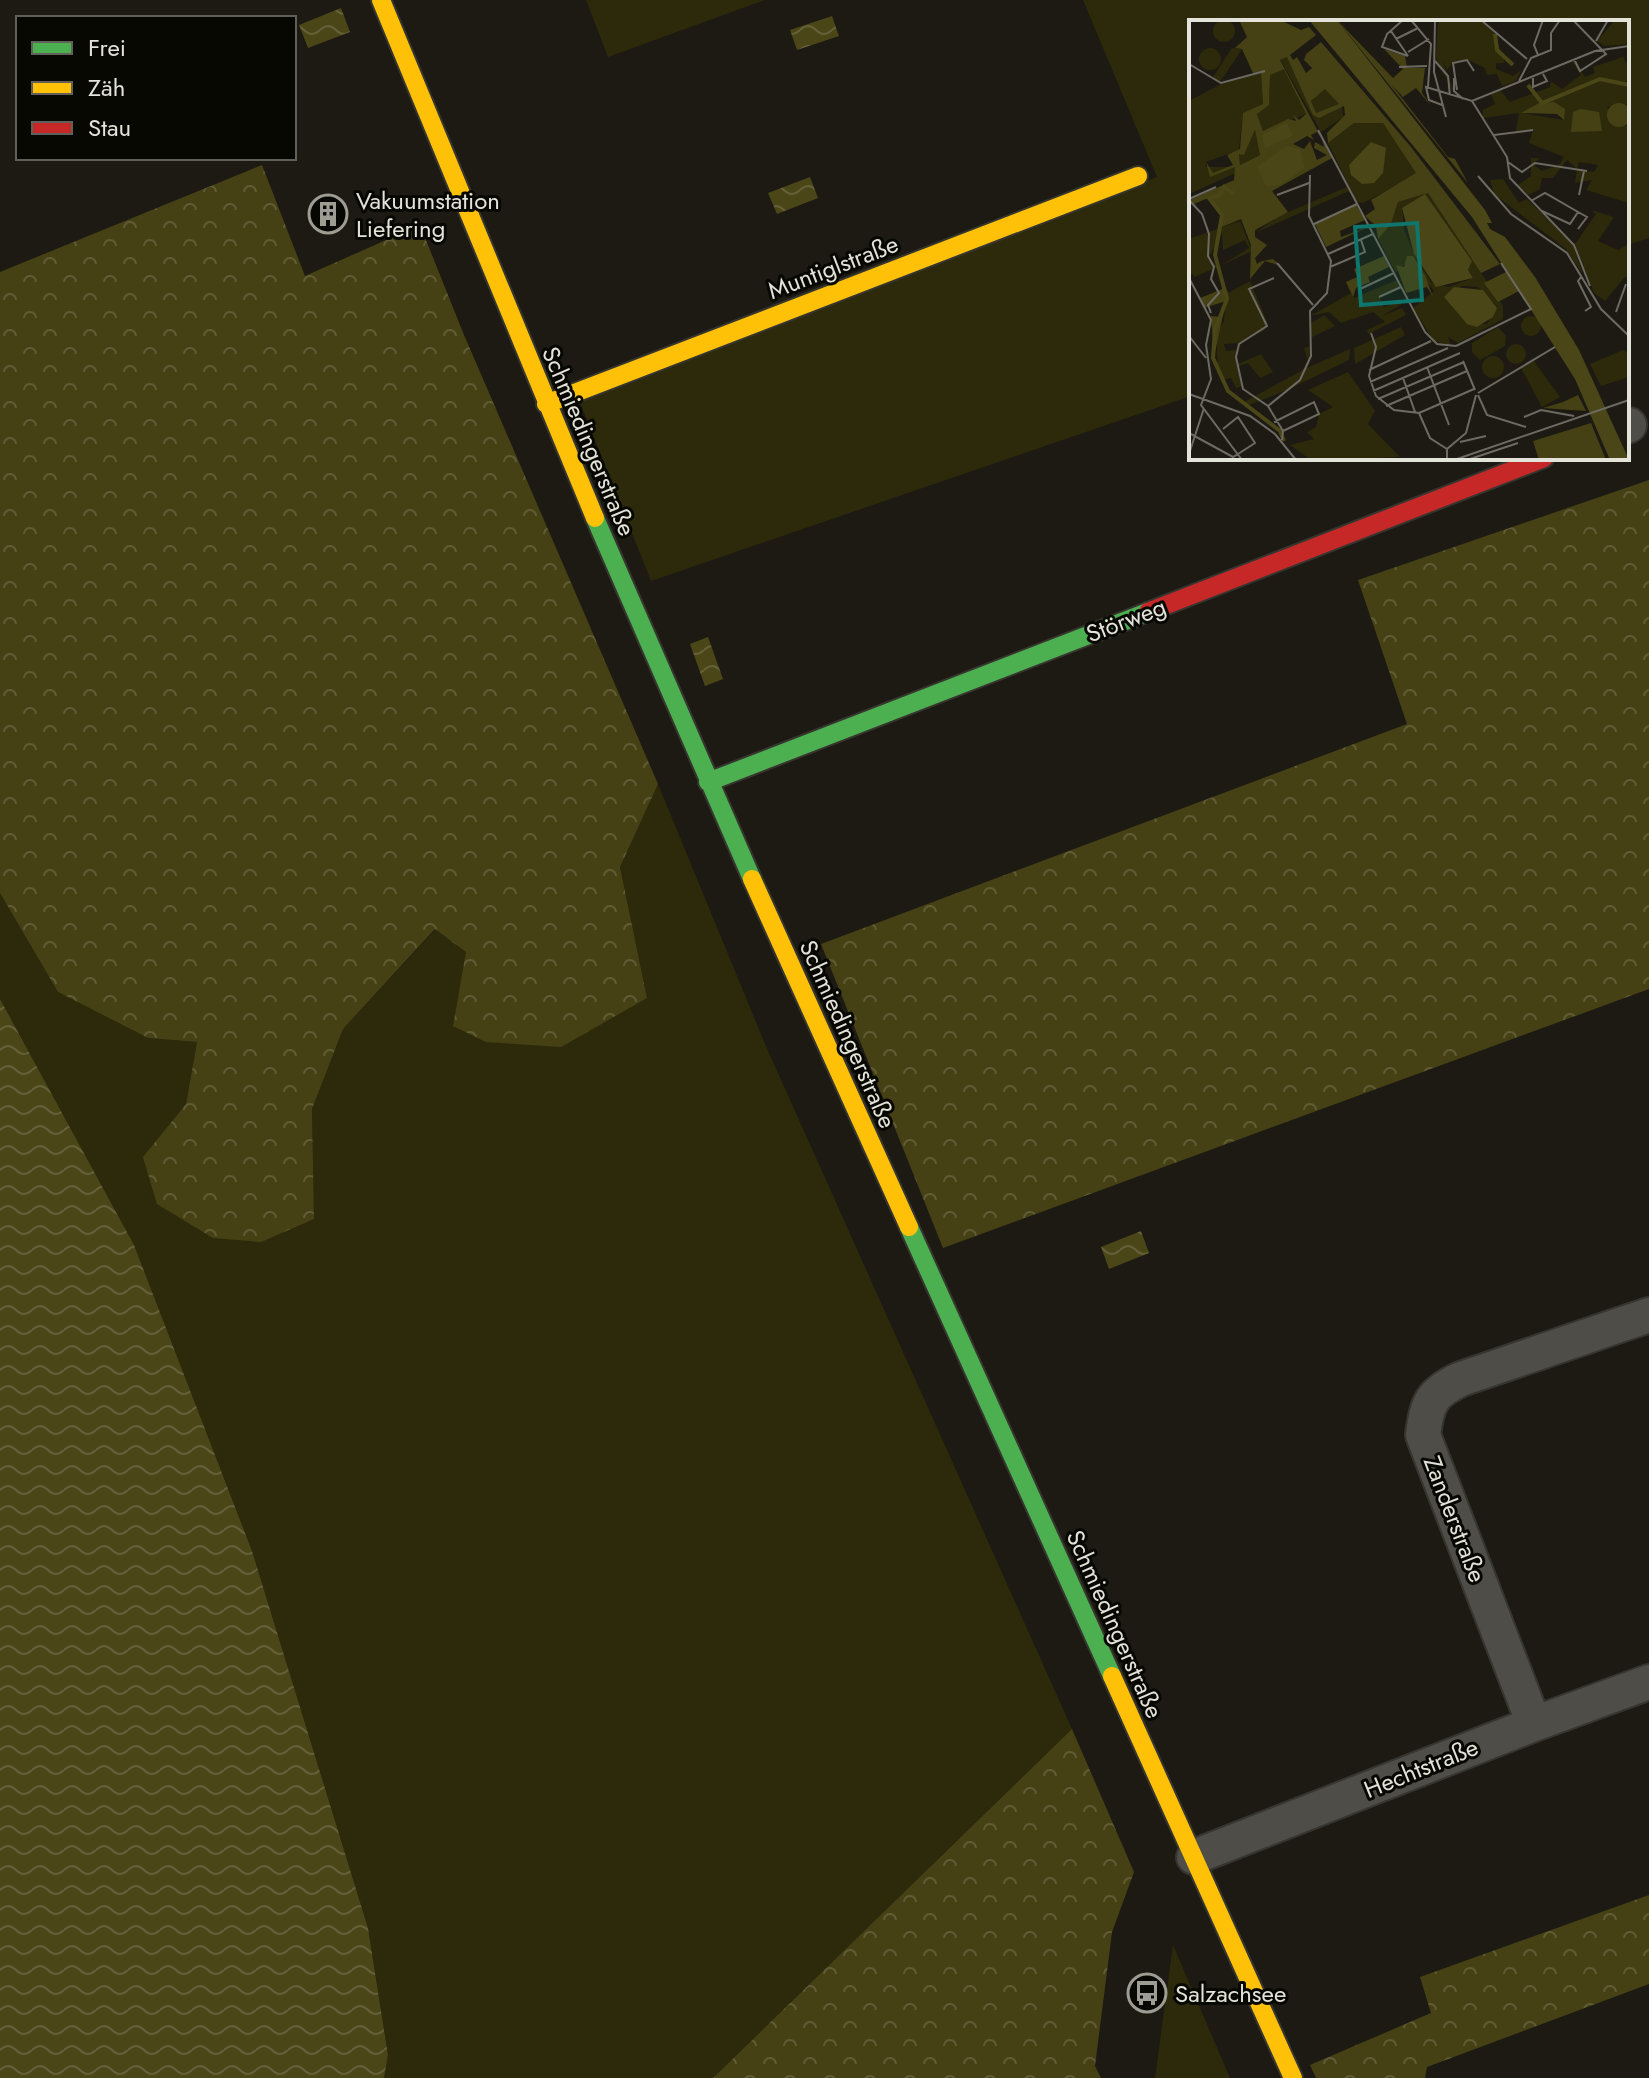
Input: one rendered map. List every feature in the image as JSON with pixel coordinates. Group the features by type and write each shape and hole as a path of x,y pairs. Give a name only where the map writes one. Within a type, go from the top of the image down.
{"street":[{"name":"Schmiedingerstraße","path":"381,0 546,404 708,782 1293,2078"},
{"name":"Muntiglstraße","path":"546,404 1138,176"},
{"name":"Störweg","path":"708,782 1539,460"},
{"name":"Zanderstraße","path":"1534,1724 1423,1435 1426,1409 1440,1388 1461,1379 1649,1315"},
{"name":"Hechtstraße","path":"1194,1857 1649,1682"}],"shaded area":[{"path":"586,0 765,0 608,57"},
{"path":"1083,0 1649,0 1649,238 1629,244 1629,20 1189,20 1189,397 651,581 579,400 1157,177"},
{"path":"658,784 765,1044 1072,1729 713,2078 384,2078 388,2055 368,1928 252,1551 134,1245 0,999 0,893 58,992 148,1038 197,1042 186,1104 144,1157 314,1219 312,1109 343,1029 436,929 467,952 453,1026 647,998 620,867"},
{"path":"1173,1945 1230,2078 1155,2078"}],"green space":[{"path":"262,165 305,276 420,225 464,335 658,784 620,867 647,998 561,1047 486,1042 453,1026 466,952 435,929 343,1029 312,1109 314,1219 261,1242 213,1238 157,1204 143,1157 186,1104 197,1042 148,1038 58,992 0,893 0,272"},
{"path":"1649,480 1649,989 943,1248 821,944 1407,724 1358,580"},
{"path":"1072,1729 1134,1872 1112,1932 1095,2066 1101,2078 713,2078"},
{"path":"1649,1895 1649,1984 1427,2067 1425,2078 1316,2078 1310,2065 1431,2013 1420,1977"}],"water":[{"path":"341,8 350,32 308,48 299,25"},
{"path":"832,16 839,36 797,50 790,30"},
{"path":"810,177 818,198 777,214 768,193"},
{"path":"708,637 723,679 705,686 690,644"},
{"path":"0,999 134,1245 252,1551 368,1928 388,2055 384,2078 0,2078"},
{"path":"1141,1231 1149,1253 1109,1269 1101,1247"}],"traffic: fast":[{"path":"595,518 752,879"},
{"path":"708,782 1148,612"},
{"path":"909,1227 1112,1676"}],"traffic: slow":[{"path":"381,0 595,518"},
{"path":"546,404 1138,176"},
{"path":"752,879 909,1227"},
{"path":"1112,1676 1293,2078"}],"traffic: jam":[{"path":"1148,612 1539,460"}],"place":[{"name":"Vakuumstation Liefering","path":"328,214"},
{"name":"Salzachsee","path":"1147,1993"}]}
